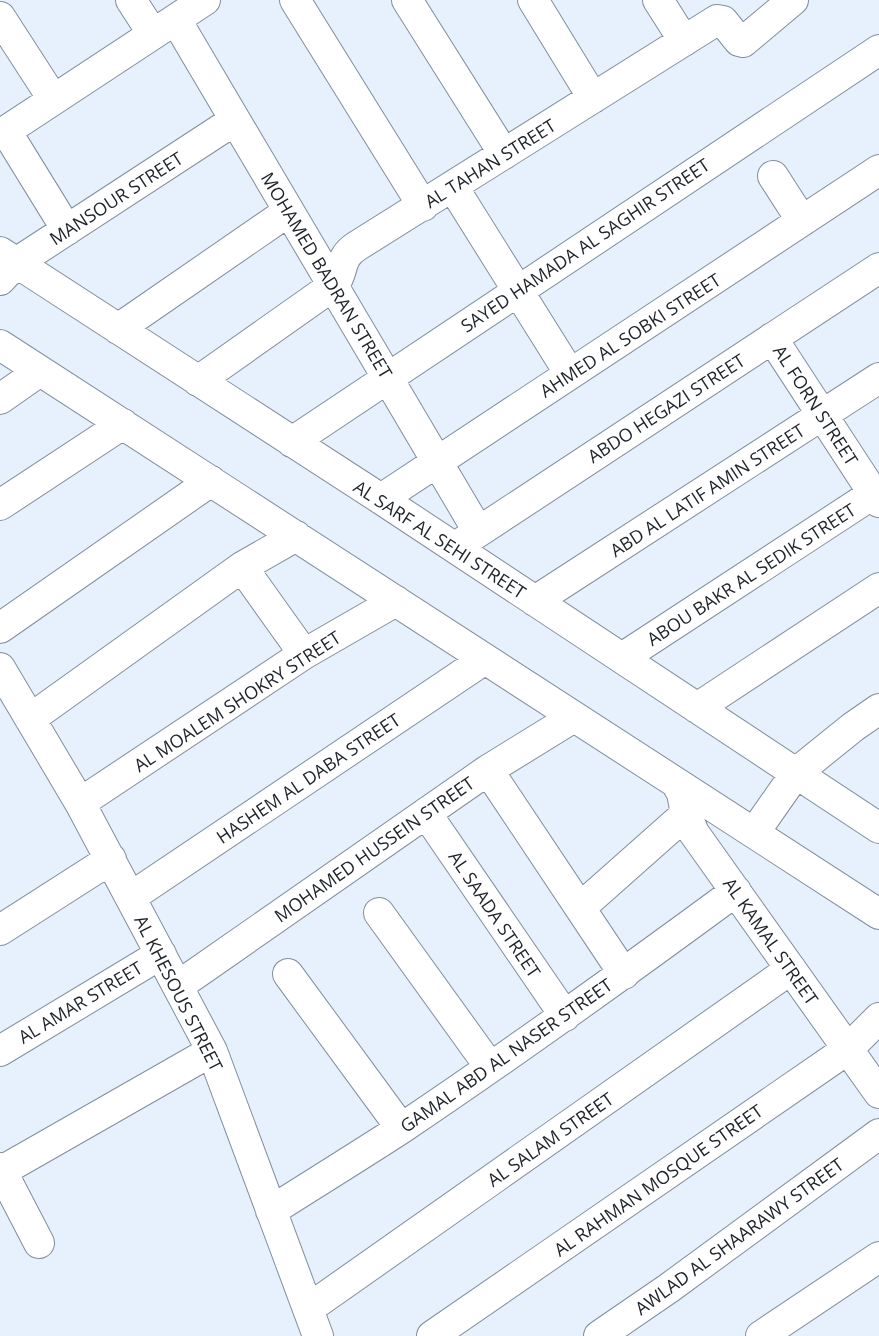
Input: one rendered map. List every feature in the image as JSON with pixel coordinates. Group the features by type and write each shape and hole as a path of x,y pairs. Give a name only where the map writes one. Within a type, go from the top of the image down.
{"street":[{"name":"MOHAMED BADRAN STREET","path":"131,0 164,27 235,120 478,531"},
{"path":"67,230 3,133 205,0"},
{"path":"295,0 423,206"},
{"path":"407,0 504,154"},
{"path":"533,0 592,98"},
{"path":"657,0 684,41"},
{"name":"AL TAHAN STREET","path":"334,285 341,273 343,260 352,250 717,20 723,21 739,41 743,42 793,0"},
{"path":"0,17 53,99"},
{"name":"SAYED HAMADA AL SAGHIR STREET","path":"292,441 879,50"},
{"name":"MANSOUR STREET","path":"5,265 67,230 235,120"},
{"name":"AHMED AL SOBKI STREET","path":"381,499 879,170"},
{"path":"773,176 802,221"},
{"path":"453,187 570,374"},
{"path":"118,329 289,212"},
{"name":"AL SARF AL SEHI STREET","path":"5,265 118,329 292,441 879,828"},
{"name":"ABDO HEGAZI STREET","path":"454,548 879,268"},
{"path":"198,381 334,285"},
{"name":"AL FORN STREET","path":"772,338 877,495"},
{"path":"0,345 879,914"},
{"path":"0,399 40,371"},
{"name":"ABD AL LATIF AMIN STREET","path":"535,602 879,378"},
{"path":"0,505 123,424"},
{"path":"0,628 211,481"},
{"name":"ABOU BAKR AL SEDIK STREET","path":"622,658 877,495"},
{"path":"30,719 242,567 296,536"},
{"path":"242,567 304,654"},
{"path":"697,708 879,588"},
{"name":"AL MOALEM SHOKRY STREET","path":"80,803 304,654 396,601"},
{"name":"HASHEM AL DABA STREET","path":"131,897 485,659"},
{"name":"AL KHESOUS STREET","path":"0,668 111,859 212,1051 313,1322"},
{"path":"753,833 796,773 879,709"},
{"name":"MOHAMED HUSSEIN STREET","path":"178,986 488,770 574,717"},
{"path":"488,770 624,974"},
{"name":"AL KAMAL STREET","path":"676,783 682,793 686,814 694,833 879,1093"},
{"name":"AL SAADA STREET","path":"426,813 565,1016"},
{"path":"580,908 686,814"},
{"path":"0,930 111,859"},
{"name":"GAMAL ABD AL NASER STREET","path":"271,1211 401,1128 565,1016 735,891"},
{"path":"379,913 490,1067"},
{"name":"AL AMAR STREET","path":"0,1051 161,954"},
{"name":"AL SALAM STREET","path":"313,1322 791,969"},
{"path":"288,974 401,1128"},
{"name":"AL RAHMAN MOSQUE STREET","path":"432,1336 848,1049 879,1018"},
{"path":"39,1243 1,1170 212,1051"},
{"name":"AWLAD AL SHAARAWY STREET","path":"599,1336 679,1281 879,1134"},
{"path":"761,1336 879,1257"}]}
